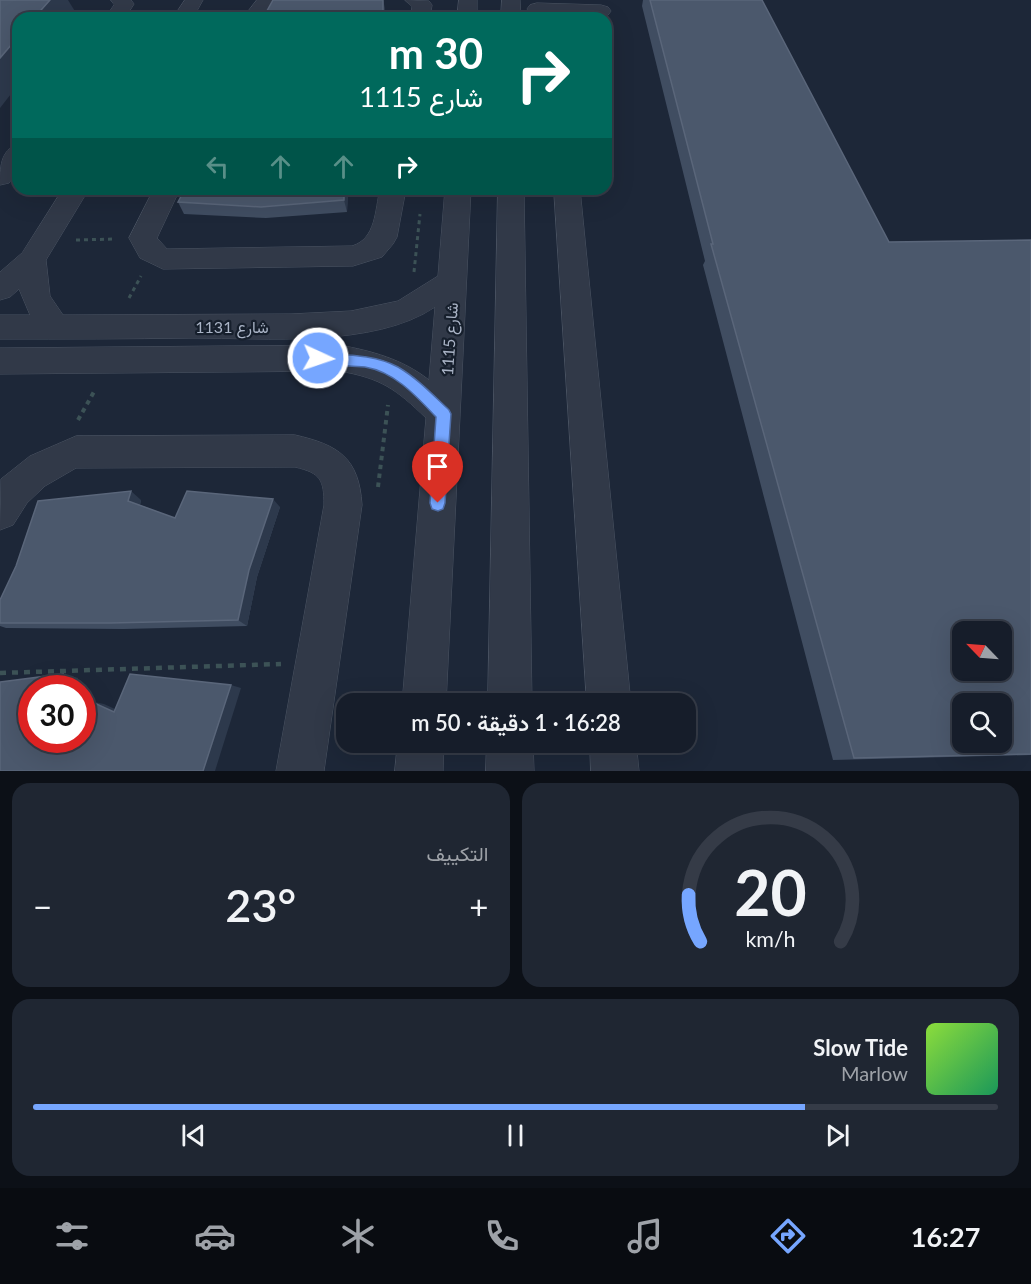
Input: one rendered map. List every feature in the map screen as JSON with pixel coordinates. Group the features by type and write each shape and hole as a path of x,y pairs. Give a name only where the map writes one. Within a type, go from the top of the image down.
{"street":[{"path":"119,12 124,4 120,0"},
{"path":"256,12 268,0"},
{"path":"414,0 422,5 421,12"},
{"path":"511,6 534,12"},
{"path":"572,12 601,10"},
{"path":"0,177 12,160"},
{"path":"0,289 32,260 72,195"},
{"path":"164,195 143,238 145,246 153,254 163,259 353,256 372,250 383,237 392,195"},
{"name":"شارع 1115","path":"425,693 458,195"},
{"path":"510,693 511,195"},
{"path":"567,195 608,693"},
{"path":"32,260 32,290 39,307 55,327"},
{"name":"شارع 1131","path":"0,327 291,326 351,323 384,317 409,309 453,280"},
{"name":"شارع 1131","path":"6,363 339,358 367,362 392,370 416,387 444,414"},
{"path":"0,512 18,487 35,471 56,458 76,452 295,451 314,455 334,466 343,485 343,505 300,771"},
{"path":"419,771 420,753"},
{"path":"510,753 510,771"},
{"path":"614,753 615,771"}],"path":[{"path":"409,309 420,212"},
{"path":"0,673 317,662"}],"building":[{"path":"0,0 50,0 39,12 12,12 12,44 0,58"},
{"path":"273,0 383,0 383,12 266,12"},
{"path":"650,0 762,0 889,242 1031,240 1031,754 854,758 711,244 713,244"},
{"path":"182,195 344,195 344,200 261,207 178,202"},
{"path":"131,491 128,501 175,518 187,491 273,499 249,570 238,620 0,623 0,600 16,566 38,501"},
{"path":"130,674 231,685 203,771 0,771 0,682 18,680 18,753 96,753 96,704 114,712"}],"route":[{"path":"318,358 367,362 392,370 416,387 444,414 438,503"}]}
